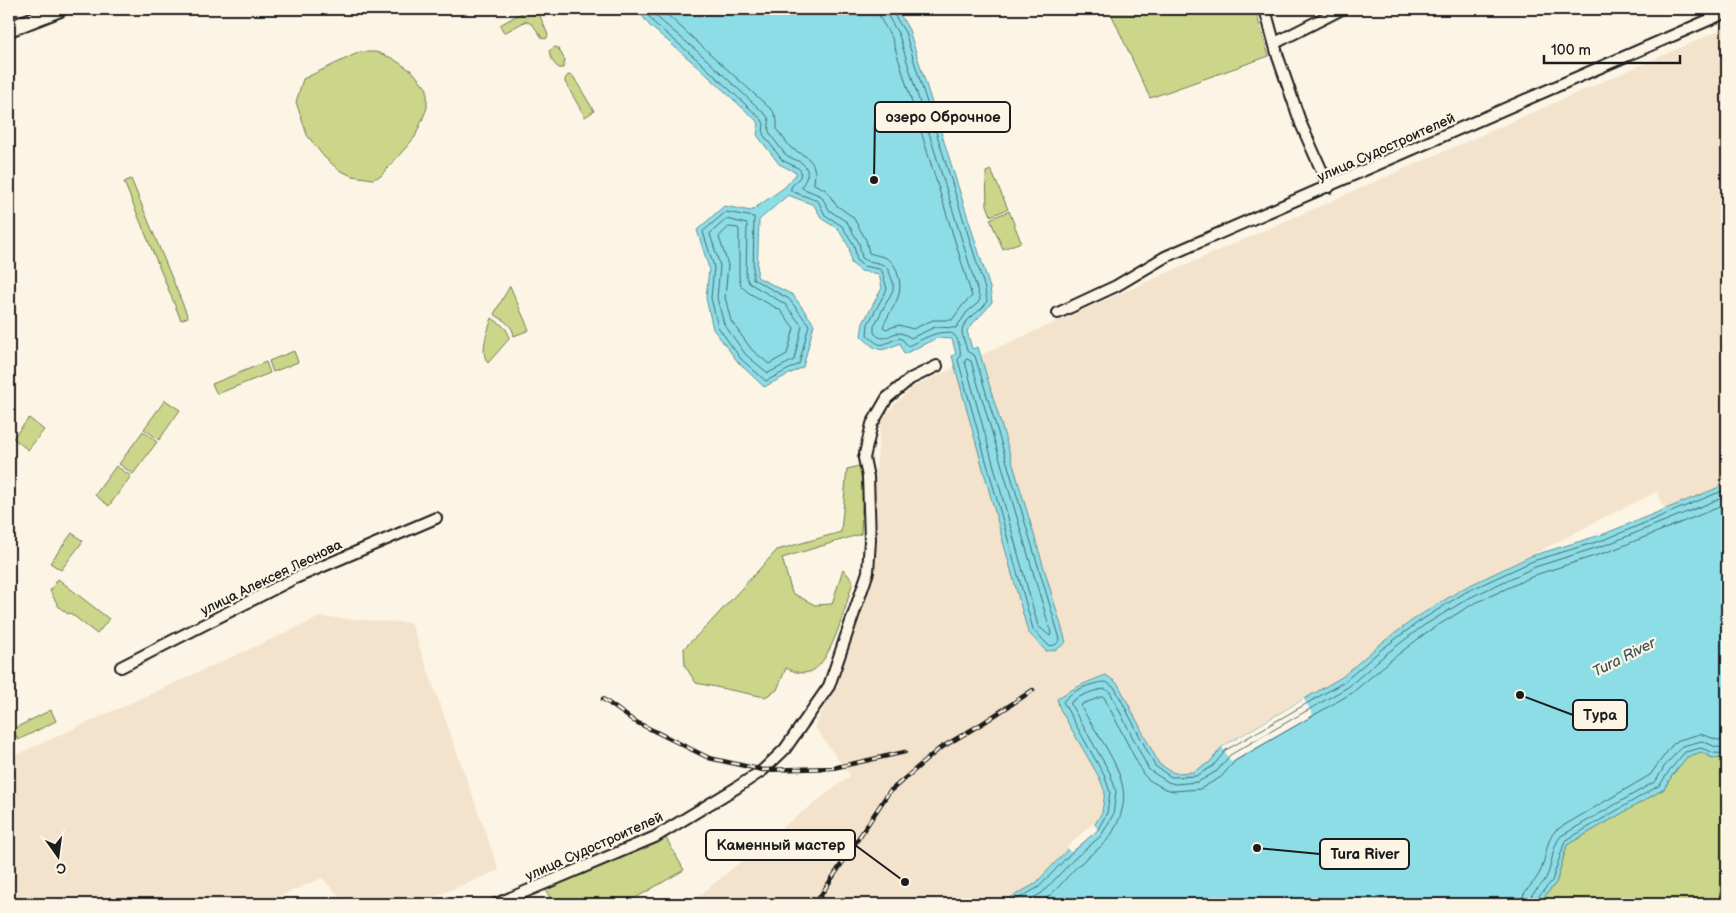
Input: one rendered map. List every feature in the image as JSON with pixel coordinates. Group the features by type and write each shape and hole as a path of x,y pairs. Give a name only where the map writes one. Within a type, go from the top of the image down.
{"main road":[{"path":"9,29 60,9"}],"street":[{"path":"1265,9 1278,57 1301,124 1328,187"},
{"path":"1275,43 1342,9"},
{"name":"улица Судостроителей","path":"1058,313 1116,286 1165,258 1727,12"},
{"name":"улица Судостроителей","path":"496,904 655,837 763,770 785,749 829,686 868,572 870,540 868,477 864,458 872,424 887,398 910,379 937,366"},
{"name":"улица Алексея Леонова","path":"121,667 293,579 436,518"}],"shaded area":[{"path":"1727,27 1727,495 1668,520 1657,492 1464,588 1417,617 1379,645 1342,677 1222,747 1210,763 1193,772 1174,773 1159,764 1106,675 1079,684 1057,699 1060,709 1099,777 1105,792 1102,812 1093,828 1067,850 1035,884 999,904 689,904 784,826 850,776 814,726 836,687 875,570 875,477 881,422 894,405 913,387 992,350"},
{"path":"320,617 411,623 499,870 417,904 346,904 322,878 262,904 9,904 9,758"}],"green space":[{"path":"525,9 537,9 548,35 547,38 543,39 533,25 526,21 504,33 500,25 525,11"},
{"path":"1109,9 1255,9 1269,56 1150,98"},
{"path":"555,47 558,48 565,60 563,68 557,67 550,56 549,51"},
{"path":"360,52 376,52 392,58 413,72 427,89 427,108 415,137 381,176 373,179 352,176 339,170 324,157 307,135 296,102 303,79"},
{"path":"568,75 573,76 594,111 585,117 565,82"},
{"path":"991,170 1008,209 991,216 987,205 986,172"},
{"path":"131,179 188,317 181,320 124,182"},
{"path":"1009,211 1021,242 1003,249 990,219"},
{"path":"510,286 529,330 514,336 510,326 494,314"},
{"path":"492,318 506,329 509,339 488,363 485,358 484,347"},
{"path":"294,351 298,362 273,372 269,361"},
{"path":"266,362 270,373 217,394 212,384"},
{"path":"165,400 180,410 159,440 144,429"},
{"path":"29,418 44,430 28,450 13,438"},
{"path":"143,431 157,442 133,474 119,464"},
{"path":"116,466 131,476 109,506 95,495"},
{"path":"859,466 863,477 861,534 782,558 792,593 815,605 832,604 843,569 853,581 838,630 826,656 812,671 802,673 786,668 777,690 765,697 696,683 685,666 684,648 707,626 777,550 841,532 847,469"},
{"path":"72,533 83,541 61,570 50,563"},
{"path":"58,579 109,619 97,634 59,607 50,591"},
{"path":"51,710 56,721 18,740 13,729"},
{"path":"1701,752 1713,758 1727,759 1727,904 1538,904 1556,883 1567,845 1664,789 1687,757"},
{"path":"666,838 684,870 625,904 553,904 545,888"}],"water":[{"path":"637,9 897,9 909,30 990,288 992,302 967,331 972,349 978,347 1066,642 1059,647 1046,651 1028,632 952,356 956,354 952,339 937,338 904,354 900,343 879,349 875,348 861,336 863,323 882,288 879,274 861,271 851,263 849,247 838,229 822,219 814,205 788,195 759,220 757,277 793,295 814,324 803,367 764,387 738,362 713,329 706,298 709,268 697,230 724,206 751,211 785,187 797,173 779,164 757,135 759,123 650,26"},
{"path":"1727,484 1727,759 1713,758 1701,752 1687,757 1664,789 1567,845 1556,883 1538,904 999,904 1035,884 1067,850 1093,828 1102,812 1105,792 1099,777 1060,709 1057,699 1068,692 1106,675 1118,684 1159,764 1174,773 1193,772 1210,762 1222,747 1342,677 1379,645 1417,617 1464,588 1531,556 1604,534"}],"pier":[{"path":"1304,699 1313,715 1231,762 1222,747"},
{"path":"1093,823 1099,831 1071,853 1067,847"}],"railway":[{"path":"815,904 889,792 939,749 1033,690"},
{"path":"603,699 634,721 709,758 763,770 833,768 905,752"}],"place":[{"name":"озеро Оброчное","path":"874,180"},
{"name":"Тура","path":"1520,695"},
{"name":"Tura River","path":"1257,848"},
{"name":"Каменный мастер","path":"905,882"}]}
